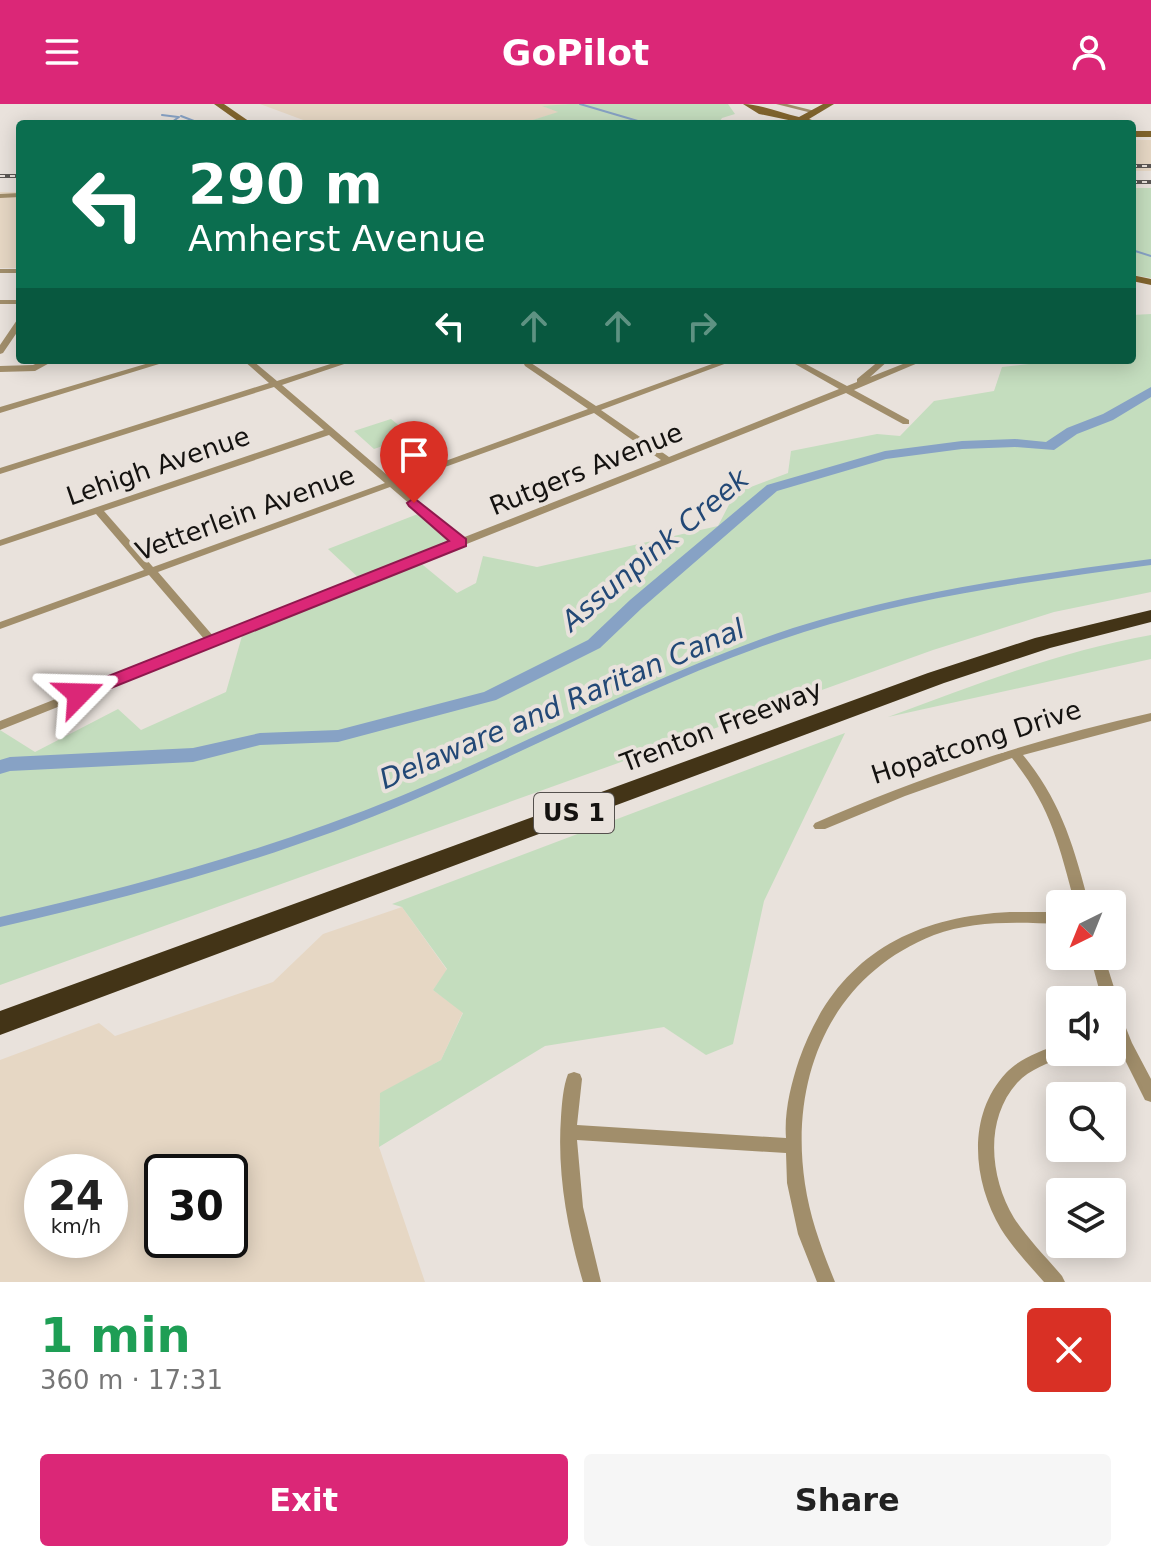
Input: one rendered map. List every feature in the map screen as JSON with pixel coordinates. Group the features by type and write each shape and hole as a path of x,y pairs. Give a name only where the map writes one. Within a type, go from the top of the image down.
{"highway":[{"name":"Trenton Freeway","path":"0,1008 860,695 1018,640 1151,607"},
{"name":"Trenton Freeway","path":"0,1023 854,708 1027,648 1151,616"}],"main road":[{"path":"747,104 790,120"},
{"path":"801,120 830,104"},
{"path":"219,105 243,120"}],"street":[{"path":"779,104 816,112"},
{"path":"0,351 16,328"},
{"path":"0,369 39,364"},
{"path":"0,410 155,364"},
{"path":"252,364 460,542"},
{"path":"0,471 339,364"},
{"path":"528,364 668,460"},
{"name":"Vetterlein Avenue","path":"0,626 720,364"},
{"path":"800,364 906,422"},
{"path":"849,389 880,364"},
{"name":"Rutgers Avenue","path":"0,726 911,364"},
{"name":"Lehigh Avenue","path":"0,543 331,431"},
{"path":"98,510 212,641"},
{"name":"Hopatcong Drive","path":"820,826 929,781 1014,752 1151,717"},
{"path":"1014,752 1053,803 1078,890"},
{"path":"826,1282 799,1201 792,1146 797,1087 805,1059 829,1010 865,970 907,941 950,924 1002,917 1046,918"},
{"path":"1046,1056 1007,1082 989,1115 985,1152 994,1194 1004,1216 1018,1239 1056,1282"},
{"path":"1126,1056 1151,1095"},
{"path":"574,1079 569,1132 571,1186 592,1282"},
{"path":"569,1132 792,1146"}],"shaded area":[{"path":"260,104 570,104 545,107 560,112 533,120 303,120"},
{"path":"1136,140 1151,140 1151,171 1136,171"},
{"path":"0,192 16,192 16,268 0,268"},
{"path":"402,907 447,970 433,990 463,1012 441,1060 380,1094 379,1147 425,1282 0,1282 0,1060 99,1023 115,1036 273,982 323,934"}],"green space":[{"path":"728,104 735,114 721,120 533,120 558,112 542,106"},
{"path":"1136,188 1151,188 1151,278 1136,276"},
{"path":"1151,314 1151,592 1054,612 933,650 0,985 0,730 35,752 118,709 141,730 226,692 244,629 362,581 328,549 428,510 465,541 418,561 457,593 476,583 483,556 537,567 718,526 735,493 788,473 791,451 877,434 900,436 934,401 994,391 1002,367 1028,364 1136,364 1136,315"},
{"path":"391,419 412,436 374,449 354,431"},
{"path":"1151,635 1151,659 888,717 1051,660"},
{"path":"845,733 764,901 733,1044 706,1055 664,1027 545,1046 379,1147 380,1093 441,1060 463,1013 433,990 447,969 402,907 392,904"}],"waterway":[{"path":"580,104 634,120"},
{"path":"162,115 178,117"},
{"path":"181,116 191,120"},
{"path":"175,120 179,117"},
{"path":"1136,251 1151,256"},
{"name":"Assunpink Creek","path":"0,767 193,755 260,739 338,736 490,696 594,644 772,488 885,455 962,445 1015,443 1049,447 1072,431 1108,417 1151,391"},
{"name":"Delaware and Raritan Canal","path":"0,922 155,884 358,818 699,667 799,630 929,596 1151,562"}],"railway":[{"path":"1136,166 1151,166"},
{"path":"0,176 16,176"},
{"path":"1136,182 1151,182"}],"route":[{"path":"79,694 460,542 414,503"}]}
